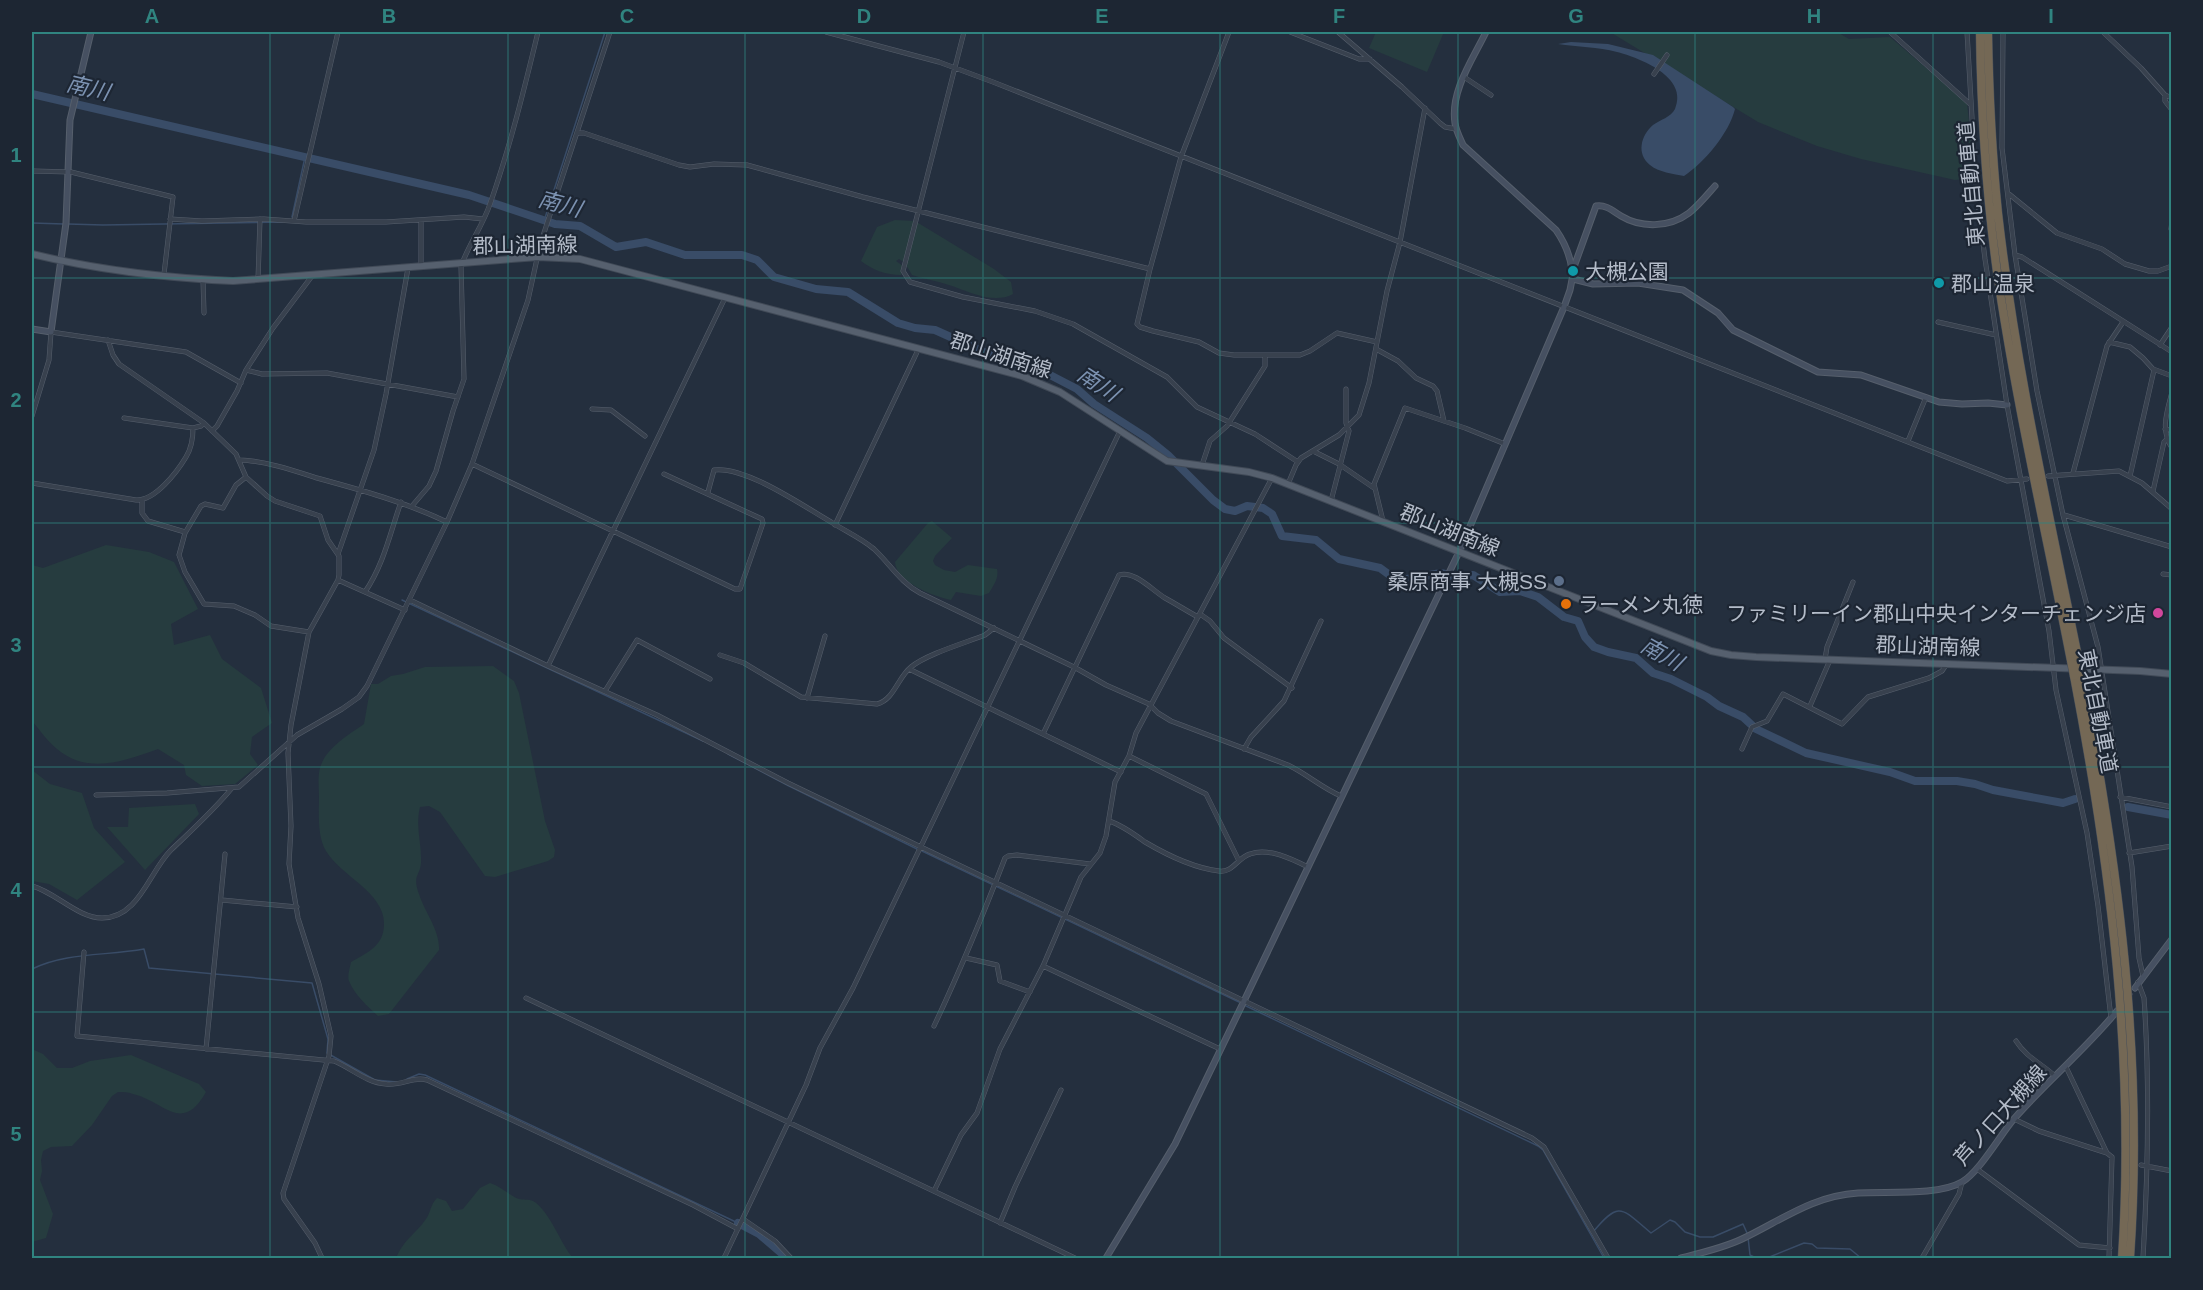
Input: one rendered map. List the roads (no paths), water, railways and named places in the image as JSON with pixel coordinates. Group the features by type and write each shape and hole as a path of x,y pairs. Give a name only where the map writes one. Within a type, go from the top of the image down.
{"highway":[{"name":"東北自動車道","path":"1980,32 1984,146 1997,272 2030,461 2109,828 2128,975 2134,1117 2130,1258"},
{"name":"東北自動車道","path":"1988,32 1992,145 2006,271 2031,425 2075,662"},
{"name":"東北自動車道","path":"2078,676 2101,829 2119,976 2126,1116 2122,1258"}],"main road":[{"name":"郡山湖南線","path":"32,254 62,261 203,279 258,280 538,257 580,259 1000,369 1040,382 1060,392 1167,461 1249,472 1272,478 1711,651 1731,655 2172,674"}],"street":[{"path":"32,416 33,404 49,360 62,261 69,132 91,32"},
{"path":"294,221 338,32"},
{"path":"412,506 429,486 436,471 465,379 461,298 462,263 490,204 518,120 538,32"},
{"path":"96,795 177,793 239,787 305,730 342,709 359,697 368,686 447,522 472,464 528,300 540,245 610,32"},
{"path":"826,32 955,68 2007,481 2027,479"},
{"path":"964,32 903,271 910,282 963,297 1035,311 1073,324 1167,377 1197,407 1255,434 1298,462"},
{"path":"1229,32 1181,157 1137,324 1140,327 1198,342 1219,353 1296,356 1304,354 1337,333 1377,342"},
{"path":"1290,32 1362,60 1371,59"},
{"path":"1338,32 1371,59 1443,126 1456,129"},
{"path":"1486,32 1464,77 1455,103 1456,129 1463,145 1556,230 1570,256 1573,280"},
{"path":"1890,32 1971,105"},
{"path":"1967,32 1976,187 1996,335 2049,631 2055,690 2087,833 2111,1018"},
{"path":"2003,32 2002,148 2015,255 2037,391 2063,515 2098,646 2098,660 2102,670 2129,853 2143,976"},
{"path":"2103,32 2141,68 2165,95 2172,98"},
{"path":"1654,74 1667,55"},
{"path":"1464,77 1491,95"},
{"path":"2165,95 2165,101 2172,110"},
{"path":"1288,485 1298,462 1348,428 1359,415 1400,242 1425,108"},
{"path":"578,133 584,133 679,165 690,167 714,164 747,165 1150,269"},
{"path":"32,171 67,172 172,196 164,274"},
{"path":"1106,1258 1174,1144 1460,552 1564,307 1573,280 1575,264 1596,206 1602,205 1630,222 1648,225 1664,224 1690,212 1715,186"},
{"path":"1976,187 1982,187"},
{"path":"2006,190 2057,233 2102,249 2125,264 2149,271 2158,271 2172,266"},
{"path":"170,219 386,222 464,217 483,219"},
{"path":"258,280 260,219"},
{"path":"421,220 421,266"},
{"path":"2171,229 2172,221"},
{"path":"2015,255 2022,256 2172,352"},
{"path":"322,1258 315,1243 284,1199 283,1193 331,1045 319,984 301,927 289,864 291,826 289,744 309,632 338,580 338,554 374,450 408,268"},
{"path":"212,431 241,383 246,370 273,328 312,276"},
{"path":"203,279 204,314"},
{"path":"1573,280 1593,284 1638,283 1683,290 1718,313 1733,330 1818,372 1861,375 1954,404 2007,405"},
{"path":"548,666 725,297"},
{"path":"2073,473 2109,342 2123,321"},
{"path":"1938,322 1996,335"},
{"path":"2160,345 2172,327"},
{"path":"32,329 186,352 241,383"},
{"path":"108,340 119,364 204,423 233,451 240,460 246,477 275,501 320,516 328,540 338,554"},
{"path":"2109,342 2130,347 2154,370 2172,376"},
{"path":"835,525 919,348"},
{"path":"1376,350 1398,361 1416,378 1433,386 1437,391 1444,421"},
{"path":"1202,466 1210,441 1229,423 1265,366 1265,355"},
{"path":"246,370 262,374 327,373 458,397"},
{"path":"2130,476 2154,370"},
{"path":"1331,501 1348,428 1346,389"},
{"path":"2172,392 2165,429 2172,448"},
{"path":"1908,441 1926,397"},
{"path":"1383,521 1374,489 1405,408 1505,444"},
{"path":"592,409 612,411 645,436"},
{"path":"124,418 193,428 204,423"},
{"path":"32,483 142,500 154,495 185,458 193,436 193,428"},
{"path":"2165,429 2172,430"},
{"path":"724,1258 810,1076 820,1047 853,988 1120,430"},
{"path":"2153,491 2164,442 2167,439"},
{"path":"1313,451 1341,465 1374,489"},
{"path":"240,460 291,470 402,502 447,522"},
{"path":"472,464 612,532 735,589 740,589 763,521 759,516 664,474"},
{"path":"708,492 714,470 734,472 794,499 872,547 908,586 1151,706 1171,721 1303,772 1322,787 1341,796"},
{"path":"2048,476 2114,470 2130,476 2153,491 2172,509"},
{"path":"246,477 230,493 225,506 221,508 203,504 185,532 180,549 180,560 204,604 234,606 255,615 272,626 309,632"},
{"path":"934,1191 961,1135 977,1113 1000,1050 1043,966 1082,877 1098,857 1105,841 1115,782 1129,756 1136,734 1272,478"},
{"path":"142,500 142,513 148,521 185,532"},
{"path":"365,592 375,577 383,558 402,502"},
{"path":"2063,515 2172,548"},
{"path":"1043,734 1120,574 1142,582 1166,599 1210,621 1224,638 1292,688"},
{"path":"2163,574 2172,575"},
{"path":"338,580 405,610"},
{"path":"1809,706 1828,659 1827,647 1853,582"},
{"path":"410,600 705,738 788,783 1538,1142 1544,1147 1558,1170 1608,1258"},
{"path":"1244,749 1251,737 1284,701 1292,688 1321,621"},
{"path":"720,655 744,663 789,691 807,698 881,703 891,694 912,665 995,628"},
{"path":"807,698 825,636"},
{"path":"605,691 637,640 710,679"},
{"path":"1742,749 1752,728 1767,721 1783,694 1842,724 1868,697 1929,678 1942,671 1946,664"},
{"path":"909,669 1120,772"},
{"path":"1129,756 1206,794 1239,861"},
{"path":"32,886 47,891 90,916 106,918 123,912 142,892 170,851 195,829 232,788"},
{"path":"2120,797 2172,807"},
{"path":"1109,821 1187,863 1221,872 1231,869 1250,854 1263,853 1283,856 1308,867"},
{"path":"2129,853 2172,846"},
{"path":"206,1049 225,854"},
{"path":"934,1026 966,958 981,914 1008,856 1091,864"},
{"path":"222,900 297,907"},
{"path":"2143,1258 2147,1166 2145,1013 2143,992 2137,985 2172,939"},
{"path":"84,952 76,1036 327,1060 341,1064 369,1080 383,1084 404,1084 418,1078 427,1080 775,1241 791,1258"},
{"path":"966,958 997,965 1000,981 1030,992"},
{"path":"1043,966 1220,1049"},
{"path":"526,998 1075,1258"},
{"name":"芦ノ口大槻線","path":"1681,1258 1741,1240 1821,1199 1858,1193 1933,1190 1952,1187 1962,1182 1976,1168 2014,1119 2095,1037 2116,1011"},
{"path":"2016,1041 2024,1053 2056,1077"},
{"path":"2066,1067 2107,1153"},
{"path":"1000,1223 1014,1187 1061,1090"},
{"path":"2014,1119 2039,1131 2107,1153 2112,1157 2109,1258"},
{"path":"2113,1160 2120,1161"},
{"path":"2141,1165 2172,1171"},
{"path":"1976,1168 2079,1245 2110,1248"},
{"path":"1922,1258 1959,1194 1962,1182"}],"water":[{"path":"1571,42 1608,44 1653,55 1735,109 1722,137 1708,155 1684,176 1653,167 1643,156 1643,139 1653,125 1675,109 1677,98 1675,87 1660,71 1638,59 1610,50 1558,44"}],"waterway":[{"path":"544,221 605,32"},
{"name":"南川","path":"32,94 469,195 555,224 580,226 616,247 646,242 685,255 742,255 757,260 774,277 816,289 848,292 898,323 935,330 995,357 1052,376 1077,389 1094,404 1147,438 1168,455 1225,509 1235,511 1247,506 1263,508 1272,514 1282,536 1316,540 1339,559 1380,568 1395,579 1441,573 1453,576 1473,575 1500,592 1520,591 1538,597 1564,617 1578,621 1585,637 1594,647 1636,658 1653,673 1671,679 1707,697 1719,706 1743,717 1756,729 1806,753 1890,772 1915,781 1957,781 2063,803 2075,799"},
{"path":"292,217 305,157"},
{"path":"68,224 285,222"},
{"path":"32,223 64,224"},
{"path":"402,600 703,741"},
{"path":"728,754 917,849"},
{"name":"南川","path":"2128,807 2172,815"},
{"path":"922,851 1239,1002"},
{"path":"32,969 73,957 144,949 149,968 312,983 328,1039 327,1053 375,1080 397,1082"},
{"path":"1244,1005 1538,1146 1543,1150 1604,1258"},
{"path":"407,1079 419,1074 425,1075 738,1223"},
{"path":"1593,1232 1609,1215 1621,1211 1634,1218 1651,1233 1670,1220 1685,1232 1700,1237 1713,1237 1743,1224 1747,1233"},
{"path":"738,1223 759,1234 787,1258"},
{"path":"1748,1237 1750,1255 1756,1258"},
{"path":"1767,1258 1804,1243 1812,1244 1817,1248 1850,1249 1861,1258"}],"tunnel":[{"path":"2119,1008 2135,988"}],"place":[{"name":"大槻公園","path":"1573,271"},
{"name":"郡山温泉","path":"1939,283"},
{"name":"桑原商事 大槻SS","path":"1559,581"},
{"name":"ラーメン丸徳","path":"1566,604"},
{"name":"ファミリーイン郡山中央インターチェンジ店","path":"2158,613"}]}
